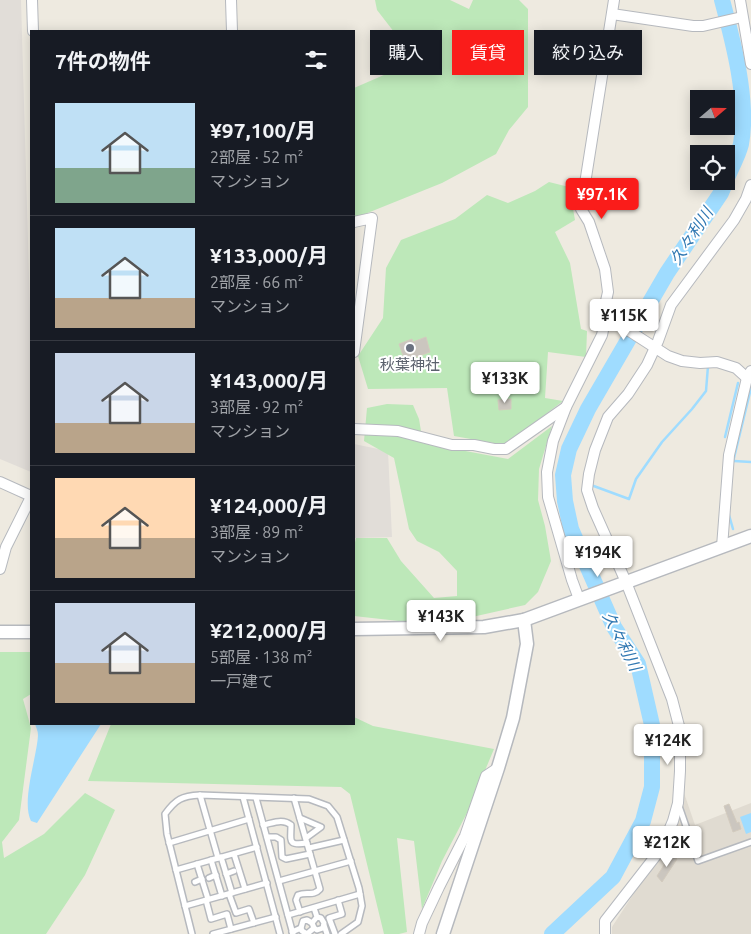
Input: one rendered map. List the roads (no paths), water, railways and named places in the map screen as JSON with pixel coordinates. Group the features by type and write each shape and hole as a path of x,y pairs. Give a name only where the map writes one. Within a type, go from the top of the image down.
{"street":[{"path":"32,0 33,30"},
{"path":"231,0 232,30"},
{"path":"579,599 548,497 547,472 553,441 566,407 602,335 606,316 604,310 608,292 605,269 589,222 581,209 614,0"},
{"path":"740,0 751,64"},
{"path":"612,14 693,26 709,25 744,17"},
{"path":"605,934 606,922 661,848 678,804 680,738 672,698 626,582 593,508 587,490 589,474 595,450 608,417 628,394 642,372 655,346 671,305 734,220 746,199 751,185"},
{"path":"355,222 372,218 355,345"},
{"path":"606,316 668,356 682,361 717,362 749,374 729,455 722,547"},
{"path":"355,429 398,432 452,445 474,445 506,450 566,407"},
{"path":"0,482 30,496"},
{"path":"0,569 6,547 30,498"},
{"path":"355,629 484,627 524,620 751,536"},
{"path":"442,934 513,718 527,644 524,620"},
{"path":"0,632 30,632"},
{"path":"419,934 422,923 465,836 486,776 498,768"}],"lane":[{"path":"200,795 226,874 236,913 249,909 254,923"},
{"path":"192,934 169,843 165,814 174,802 187,796 200,795 309,799 328,806 337,817 362,906 358,922 341,934"},
{"path":"243,797 280,934"},
{"path":"256,798 292,933 301,928"},
{"path":"294,798 320,889 312,895 302,893 298,895 296,900 305,920 317,930 324,926"},
{"path":"678,804 698,861 751,842"},
{"path":"267,837 276,837 281,840 282,857 286,859 308,846 321,827 300,818"},
{"path":"169,843 250,819"},
{"path":"263,825 281,821 287,822 291,825 289,838 292,843 297,845 308,846 344,840"},
{"path":"176,870 257,847"},
{"path":"234,854 237,870 245,889"},
{"path":"211,860 222,896"},
{"path":"279,881 351,862"},
{"path":"197,864 212,919 227,914 231,929"},
{"path":"226,874 246,868"},
{"path":"209,878 216,876"},
{"path":"195,882 202,879"},
{"path":"185,906 267,883"},
{"path":"288,915 360,894"},
{"path":"335,934 329,918 342,914 338,900"},
{"path":"305,920 301,923 301,928 307,934 317,917 314,908"},
{"path":"213,934 276,917"},
{"path":"317,917 322,919 327,934"}],"water":[{"path":"35,725 100,725 37,823 31,821 28,812 28,802 30,779 37,744"},
{"path":"751,813 751,832 746,834 740,817"}],"waterway":[{"name":"久々利川","path":"722,0 739,71 743,109 741,144 735,160"},
{"name":"久々利川","path":"552,934 613,877 643,821 652,787 652,725 638,664 614,627 571,529 565,501 563,475 569,449 588,409 667,273 722,190"},
{"path":"591,485 629,499 636,479 662,442 706,391 708,366"},
{"path":"725,437 738,383"},
{"path":"733,462 751,388"},
{"path":"734,461 751,462"},
{"path":"729,515 733,529"}],"place":[{"name":"秋葉神社","path":"410,348"}]}
